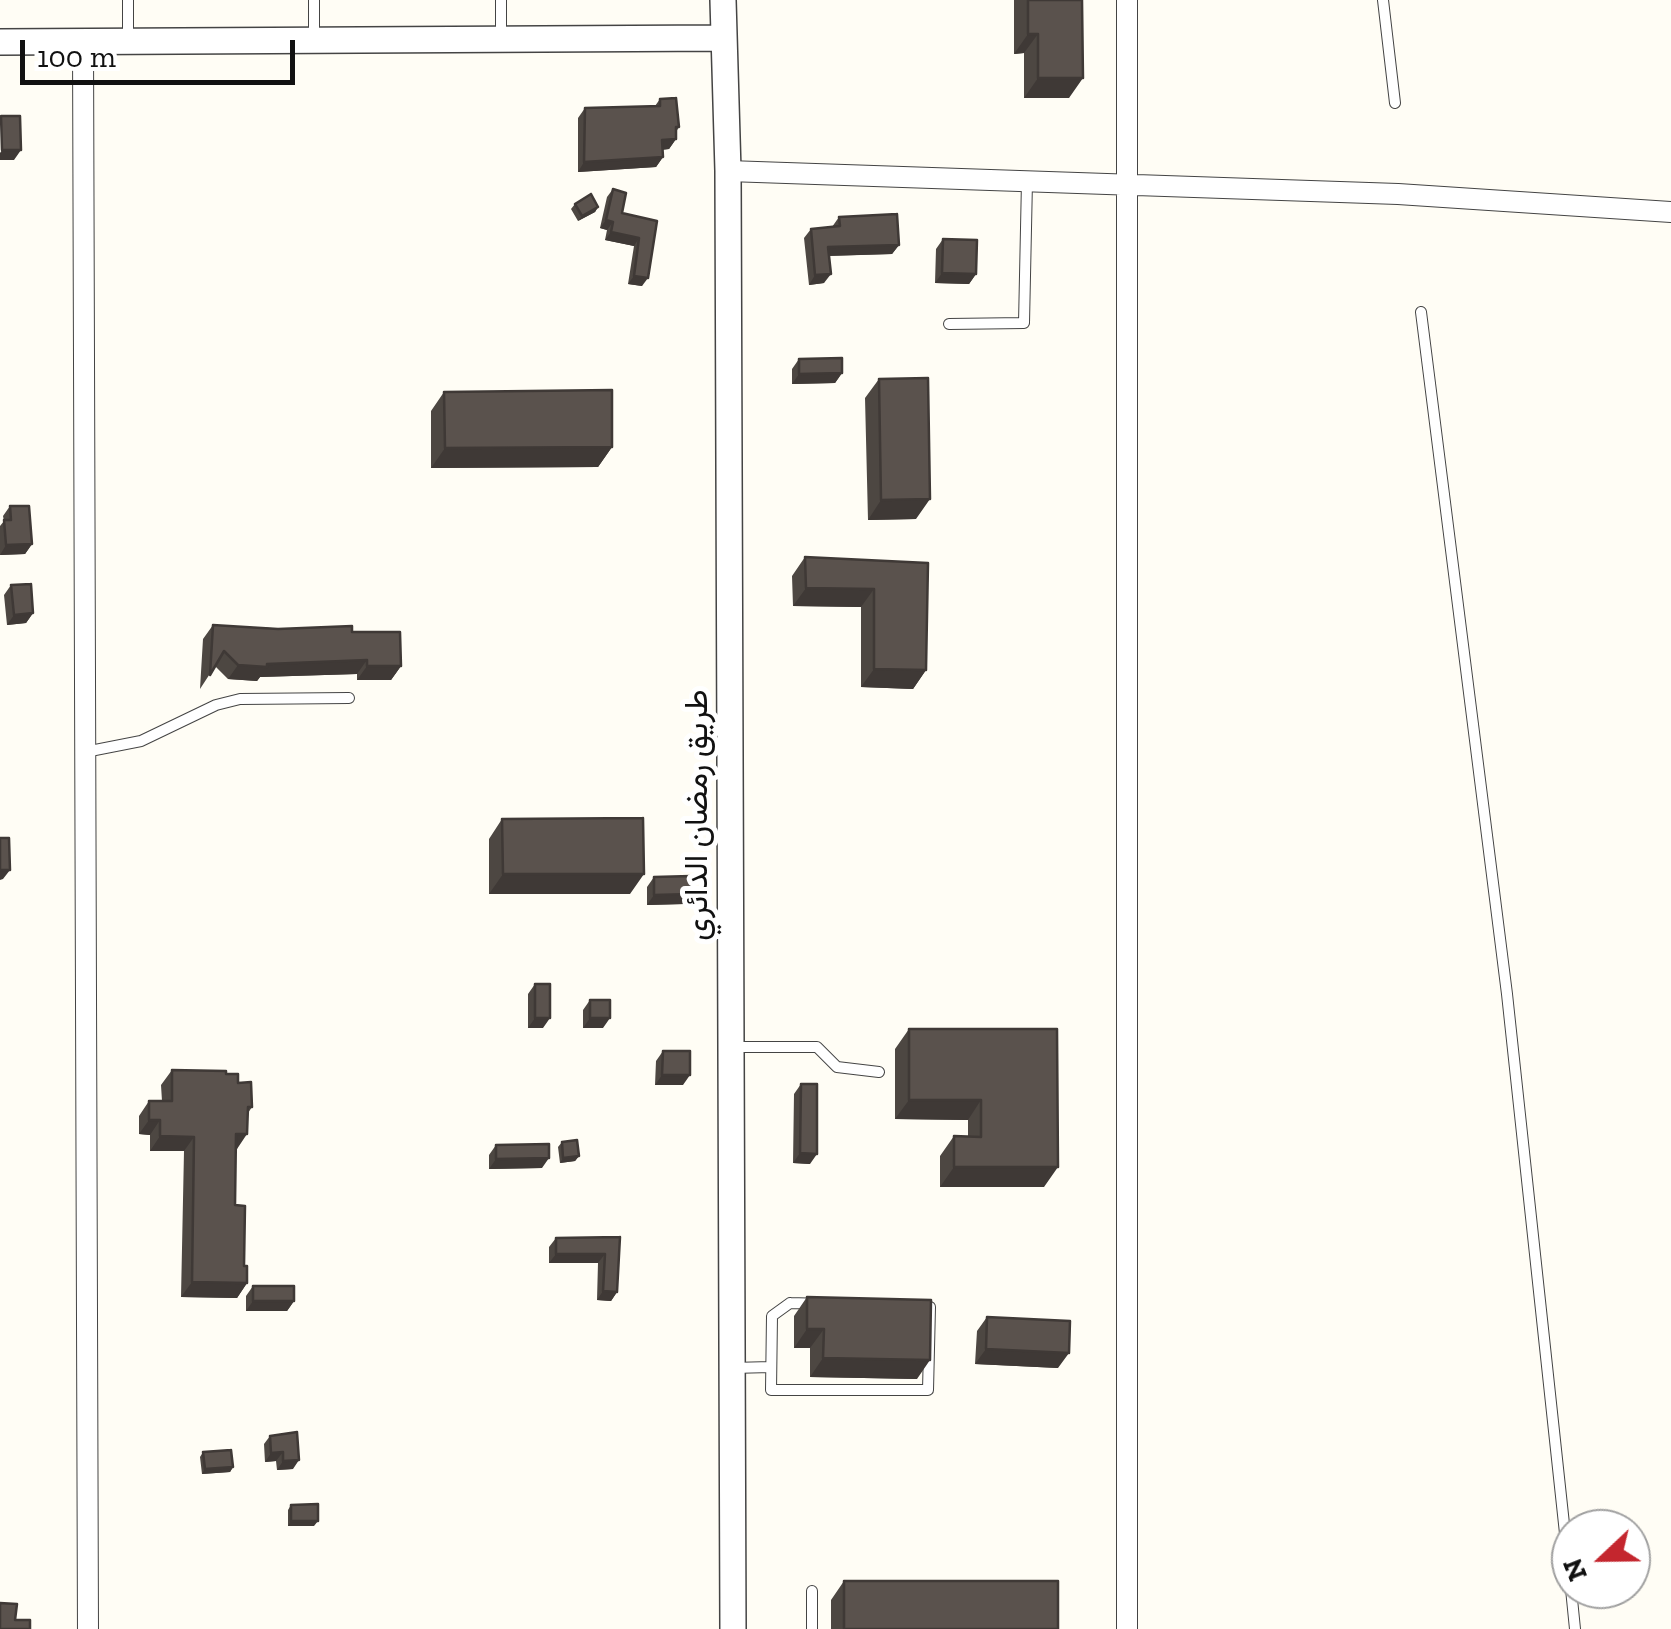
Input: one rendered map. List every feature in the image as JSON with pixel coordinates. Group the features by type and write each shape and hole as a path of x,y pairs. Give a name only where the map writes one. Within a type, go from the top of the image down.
{"street":[{"name":"طريق رمضان الدائري","path":"722,0 728,171 733,1629"},
{"path":"1127,0 1128,1629"},
{"path":"0,42 723,38"},
{"path":"83,42 88,1629"},
{"path":"728,171 1398,194 1671,212"}],"lane":[{"path":"128,0 128,42"},
{"path":"314,0 314,40"},
{"path":"501,0 501,40"},
{"path":"1383,0 1395,103"},
{"path":"948,324 1024,323 1028,180"},
{"path":"1421,312 1505,974 1562,1509"},
{"path":"86,752 141,741 216,705 240,698 349,698"},
{"path":"732,1048 817,1046 837,1067 878,1072"},
{"path":"790,1303 930,1307 928,1390 771,1390 771,1367 772,1316 790,1303"},
{"path":"731,1368 771,1367"},
{"path":"812,1591 812,1629"}],"building":[{"path":"1028,0 1082,0 1083,78 1038,78 1038,34 1028,34"},
{"path":"676,98 679,127 676,139 662,140 663,157 584,162 585,108 660,106 660,99"},
{"path":"1,116 20,116 21,150 2,150"},
{"path":"613,189 626,193 622,213 657,221 648,278 634,276 639,238 611,232 613,222 606,220"},
{"path":"591,194 598,207 582,216 575,204"},
{"path":"897,214 899,245 828,247 831,274 815,275 811,229 840,226 839,217"},
{"path":"943,239 977,240 976,274 942,273"},
{"path":"842,358 842,373 799,374 799,359"},
{"path":"928,378 930,499 881,500 879,379"},
{"path":"612,390 612,447 445,448 444,392"},
{"path":"10,506 29,506 32,544 6,545 4,520 11,520"},
{"path":"805,557 928,563 926,670 874,669 874,589 806,588"},
{"path":"31,584 33,613 14,615 11,585"},
{"path":"213,625 278,629 352,626 352,632 400,632 401,666 367,666 367,660 267,667 238,665 224,651 210,675"},
{"path":"643,818 644,874 503,874 502,819"},
{"path":"0,838 9,838 10,870 0,870"},
{"path":"691,876 691,894 654,895 654,877"},
{"path":"535,984 550,984 550,1018 535,1018"},
{"path":"590,1000 610,1000 610,1018 590,1018"},
{"path":"909,1029 1057,1029 1058,1167 954,1167 954,1136 981,1137 981,1100 909,1100"},
{"path":"663,1051 690,1051 690,1075 662,1075"},
{"path":"172,1070 226,1071 238,1074 238,1083 251,1082 247,1134 236,1134 235,1205 245,1206 247,1283 192,1282 194,1137 160,1136 160,1120 149,1120 149,1101 172,1101"},
{"path":"801,1084 817,1084 817,1154 800,1153"},
{"path":"577,1140 579,1156 563,1158 562,1142"},
{"path":"549,1144 549,1158 496,1159 496,1145"},
{"path":"620,1237 617,1292 603,1291 605,1254 556,1254 556,1238"},
{"path":"253,1286 294,1286 294,1301 253,1301"},
{"path":"807,1297 931,1300 930,1360 823,1358 824,1329 807,1329"},
{"path":"987,1317 1070,1321 1069,1353 986,1349"},
{"path":"297,1432 299,1460 283,1461 283,1452 271,1453 270,1436"},
{"path":"231,1450 233,1467 205,1469 203,1452"},
{"path":"318,1504 318,1521 291,1521 291,1505"},
{"path":"844,1581 1058,1581 1058,1629 844,1629"},
{"path":"0,1603 17,1604 15,1620 30,1620 30,1629 0,1629"}]}
